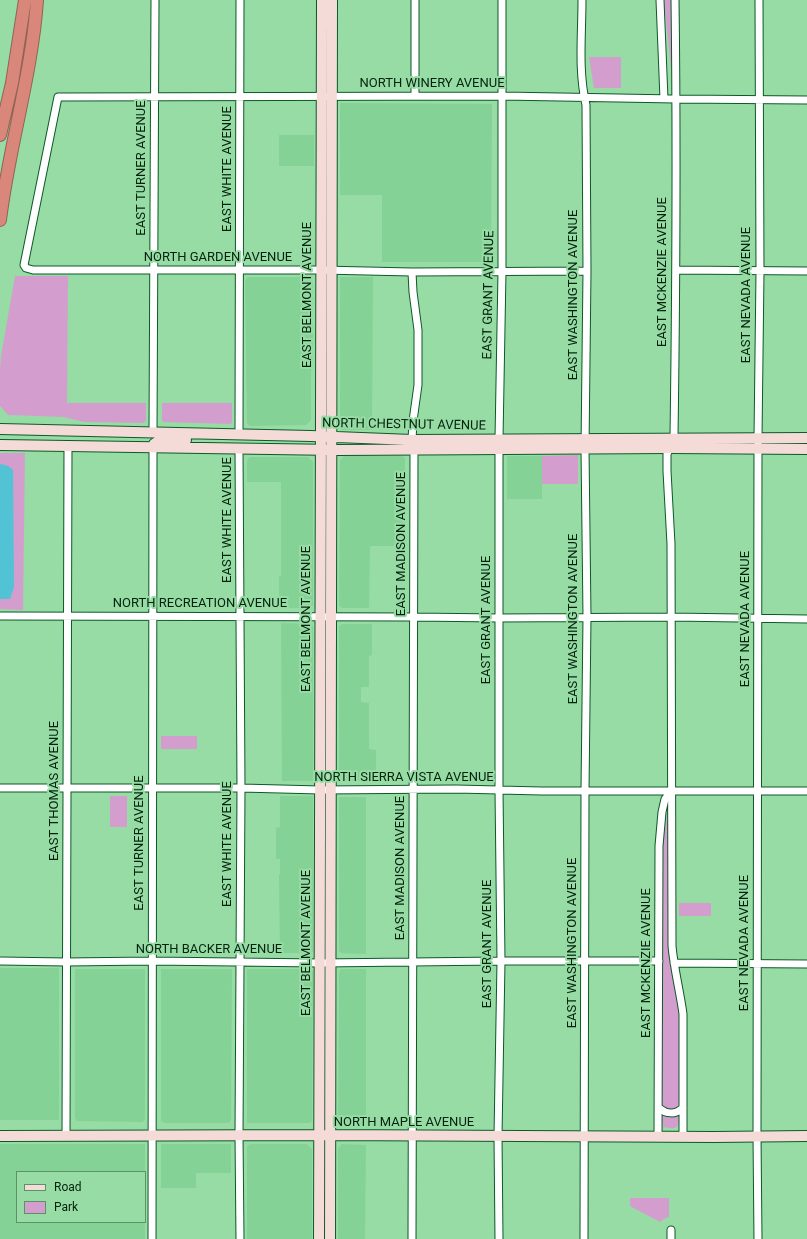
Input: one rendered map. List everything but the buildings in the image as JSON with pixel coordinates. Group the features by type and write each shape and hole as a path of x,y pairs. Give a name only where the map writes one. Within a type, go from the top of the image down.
{"highway":[{"path":"0,135 12,83 25,0"},
{"path":"0,200 31,56 37,0"},
{"path":"0,220 8,166"}],"main road":[{"name":"EAST BELMONT AVENUE","path":"322,0 327,95 332,270 330,1239"},
{"name":"EAST BELMONT AVENUE","path":"319,1239 321,270 332,0"},
{"name":"NORTH CHESTNUT AVENUE","path":"0,429 321,436 413,445 499,449 674,438 807,438"},
{"path":"153,447 157,442 164,440 212,440 240,434"},
{"name":"NORTH CHESTNUT AVENUE","path":"0,445 331,450 499,439 670,448 807,449"},
{"name":"NORTH MAPLE AVENUE","path":"0,1136 807,1136"}],"street":[{"name":"EAST TURNER AVENUE","path":"153,432 155,0"},
{"name":"EAST WHITE AVENUE","path":"240,0 240,434"},
{"path":"415,0 415,96"},
{"name":"EAST GRANT AVENUE","path":"499,1239 498,1136 501,961 499,790 499,439 502,271 502,0"},
{"name":"EAST WASHINGTON AVENUE","path":"582,0 581,72 586,105 587,271 585,444 587,617 584,1239"},
{"path":"660,0 664,99"},
{"name":"EAST MCKENZIE AVENUE","path":"675,0 676,270 674,438 667,454 667,471 671,544 672,617 672,946 683,1014 683,1137"},
{"name":"EAST NEVADA AVENUE","path":"758,1239 757,791 760,271 758,100 759,0"},
{"name":"NORTH WINERY AVENUE","path":"58,97 327,95 807,100"},
{"name":"NORTH GARDEN AVENUE","path":"58,97 24,260 24,265 26,268 33,270 332,270 412,272 587,271"},
{"path":"676,270 807,271"},
{"name":"EAST MADISON AVENUE","path":"412,272 418,330 418,385 413,421 414,789 412,1239"},
{"name":"EAST THOMAS AVENUE","path":"66,1136 68,446"},
{"name":"EAST TURNER AVENUE","path":"152,1239 153,447"},
{"name":"EAST WHITE AVENUE","path":"240,449 240,1239"},
{"name":"NORTH RECREATION AVENUE","path":"0,616 807,618"},
{"name":"NORTH SIERRA VISTA AVENUE","path":"0,788 807,791"},
{"name":"EAST MCKENZIE AVENUE","path":"658,1137 659,846 662,812 665,799 671,791"},
{"name":"NORTH BACKER AVENUE","path":"0,961 240,961 320,963 659,961"},
{"path":"674,964 807,964"},
{"path":"659,1108 667,1113 675,1113 683,1108"},
{"path":"671,1230 671,1239"}],"shaded area":[{"path":"340,103 492,104 491,262 382,262 382,195 340,195"},
{"path":"279,135 314,135 314,166 279,166"},
{"path":"248,277 310,277 313,282 311,420 306,425 250,426 247,423 245,280"},
{"path":"340,277 373,277 372,430 342,430 340,427"},
{"path":"344,456 403,456 405,458 405,546 370,546 369,608 342,608 339,606 340,460"},
{"path":"507,456 542,456 542,499 507,499"},
{"path":"250,457 308,457 313,462 313,605 311,608 279,608 279,576 281,576 281,482 247,482 247,460"},
{"path":"281,623 311,624 313,626 313,781 282,781"},
{"path":"342,624 372,624 372,655 369,656 369,687 361,687 361,702 369,703 369,749 376,750 376,781 341,781 339,779 339,626"},
{"path":"280,796 313,796 313,951 310,953 280,953 280,859 276,859 276,828 280,827"},
{"path":"339,797 366,797 366,954 341,953 339,951"},
{"path":"0,968 59,968 59,1120 0,1120"},
{"path":"75,969 145,969 145,1120 142,1122 77,1121 75,1118"},
{"path":"161,969 232,969 231,1120 229,1123 165,1123 161,1121"},
{"path":"247,969 310,969 313,971 312,1121 310,1123 247,1123"},
{"path":"341,969 366,969 366,1124 341,1123 338,1120 339,972"},
{"path":"0,1144 145,1144 145,1171 16,1171 16,1223 145,1223 145,1239 0,1239"},
{"path":"161,1144 231,1144 231,1173 196,1173 196,1188 161,1188"},
{"path":"307,1144 312,1149 312,1239 247,1239 247,1148 248,1145"},
{"path":"342,1144 366,1145 365,1239 338,1239 338,1148"}],"green space":[{"path":"664,0 672,0 673,90"},
{"path":"589,57 621,57 621,88 594,88"},
{"path":"15,276 68,276 67,403 146,403 146,421 143,423 84,422 63,417 8,415 0,406 0,369"},
{"path":"162,403 232,403 232,422 231,424 163,422"},
{"path":"0,453 25,453 23,610 0,609"},
{"path":"578,455 578,484 542,484 542,456"},
{"path":"161,736 197,736 197,749 161,749"},
{"path":"110,796 127,796 127,827 110,827"},
{"path":"669,799 669,957 679,1013 679,1104 676,1109 668,1109 662,1104 662,853"},
{"path":"679,903 711,903 711,916 679,916"},
{"path":"662,1115 666,1117 679,1116 676,1128 663,1127"},
{"path":"630,1198 669,1198 669,1217 660,1222 630,1206"}],"water":[{"path":"0,464 8,466 13,470 14,587 10,599 0,599"}]}
